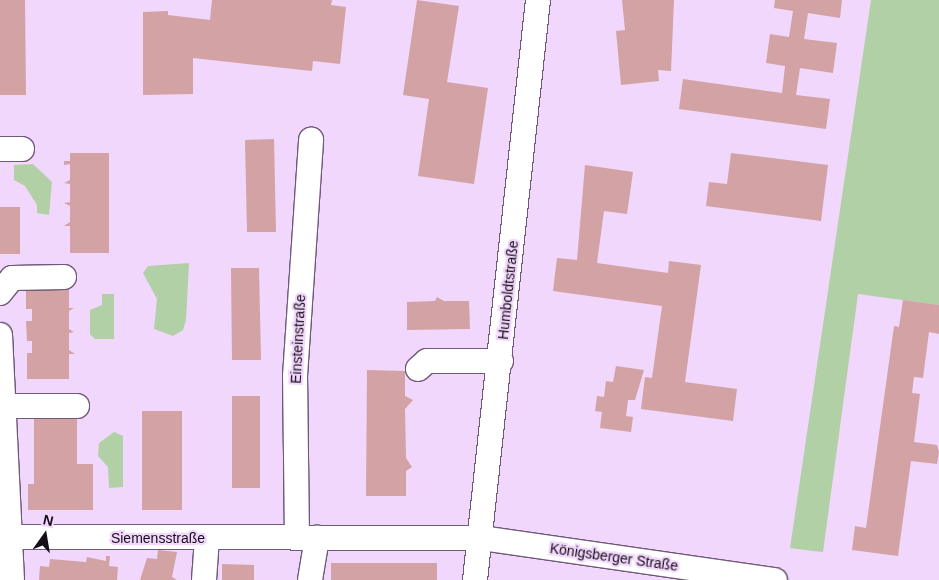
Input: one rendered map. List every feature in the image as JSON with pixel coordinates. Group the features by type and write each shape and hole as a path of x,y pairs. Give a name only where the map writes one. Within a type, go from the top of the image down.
{"street":[{"name":"Humboldtstraße","path":"475,580 482,538 538,0"},
{"name":"Einsteinstraße","path":"307,538 295,376 311,140"},
{"path":"0,292 12,278 64,277"},
{"path":"0,335 4,537 12,580"},
{"path":"418,369 427,361 501,362"},
{"path":"2,406 77,406"},
{"name":"Siemensstraße","path":"4,537 482,538"},
{"path":"204,580 207,538"},
{"path":"307,538 310,580"},
{"name":"Königsberger Straße","path":"482,538 775,580"}],"green space":[{"path":"871,0 939,0 939,305 858,294 823,552 790,548"},
{"path":"33,164 52,182 49,215 37,213 37,205 25,186 14,180 14,165"},
{"path":"189,263 186,320 183,330 173,336 154,329 157,299 143,273 148,266"},
{"path":"102,294 114,294 114,339 95,339 90,334 90,310 102,305"},
{"path":"114,432 123,436 123,487 109,488 108,467 98,456 99,443"}],"building":[{"path":"0,0 25,0 26,95 0,95"},
{"path":"212,0 332,0 331,5 346,7 340,64 313,61 312,71 193,58 193,94 143,95 143,12 168,11 168,15 210,20"},
{"path":"417,0 459,6 447,82 488,88 474,184 418,176 429,99 403,95"},
{"path":"622,0 674,0 671,71 658,70 659,81 621,85 616,31 625,30"},
{"path":"775,0 842,0 840,18 808,13 804,39 837,43 833,73 800,68 796,95 830,99 826,129 679,109 683,79 782,93 785,66 766,63 770,34 789,37 793,11 774,8"},
{"path":"274,139 276,232 247,232 245,140"},
{"path":"70,153 109,153 109,253 70,253 70,226 64,226 70,222 70,206 64,203 70,202 70,184 64,183 70,180 70,164 64,165 64,161 70,161"},
{"path":"731,153 828,165 821,221 706,206 709,182 727,184"},
{"path":"585,165 633,172 627,214 604,211 597,263 668,273 669,261 701,265 685,382 737,389 733,421 641,409 645,377 652,378 662,306 553,291 557,258 577,260"},
{"path":"0,207 20,207 20,254 0,254"},
{"path":"231,268 259,268 261,360 232,360"},
{"path":"26,283 69,283 69,308 74,308 69,311 69,329 74,332 69,333 69,350 75,354 69,354 69,379 27,379 27,353 32,353 32,341 27,341 26,321 32,321 32,309 26,309"},
{"path":"437,297 444,301 469,301 470,329 407,330 407,302 435,301"},
{"path":"903,300 939,305 939,334 929,332 923,378 914,377 912,393 920,394 914,442 937,445 939,452 937,464 911,461 898,556 852,550 855,526 866,528 894,326 899,327"},
{"path":"616,366 644,370 635,400 628,400 626,416 633,417 631,432 600,428 602,412 595,411 597,396 604,397 606,381 613,382"},
{"path":"367,370 405,371 405,396 413,400 405,409 406,458 412,467 406,471 406,496 366,496"},
{"path":"232,396 260,396 260,488 232,488"},
{"path":"142,411 182,411 182,510 142,510"},
{"path":"34,412 77,412 77,464 93,464 93,510 28,510 28,484 34,484"},
{"path":"158,550 177,552 172,577 177,580 140,580 147,558 157,559"},
{"path":"106,556 110,556 109,566 118,567 117,580 39,580 40,566 49,567 50,559 86,562 87,557 106,561"},
{"path":"331,563 437,563 437,580 331,580"},
{"path":"222,564 254,565 254,580 222,580"}]}
